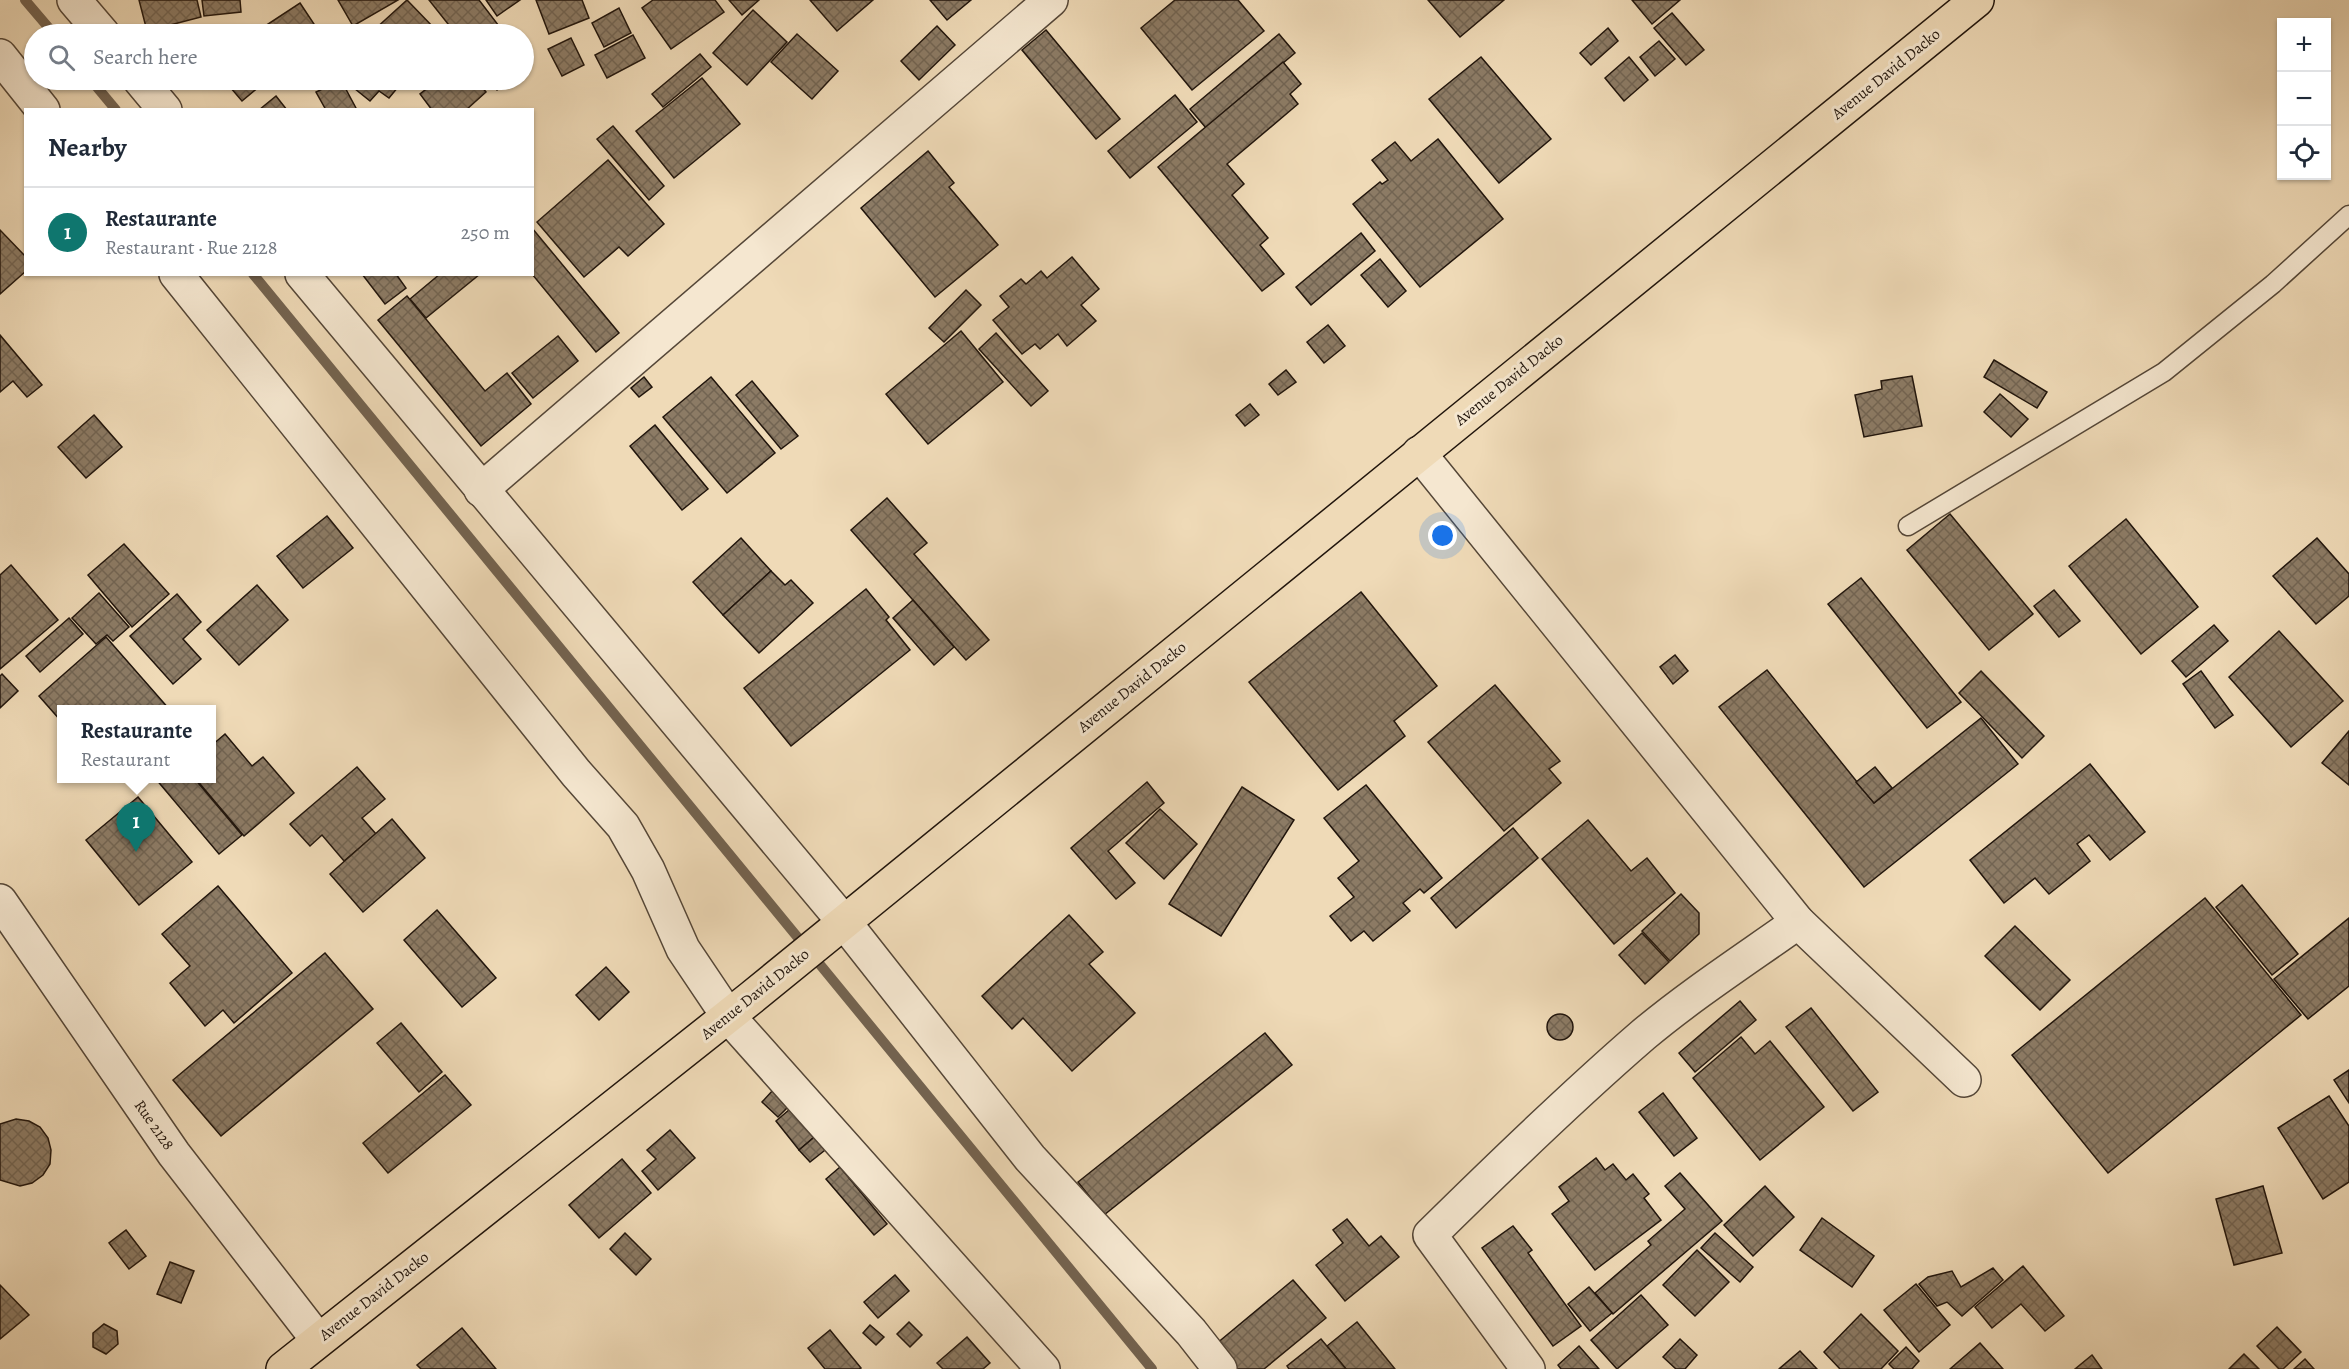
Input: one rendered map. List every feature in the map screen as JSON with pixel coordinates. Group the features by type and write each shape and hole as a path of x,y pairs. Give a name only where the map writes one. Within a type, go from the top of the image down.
{"main road":[{"name":"Avenue David Dacko","path":"283,1369 739,1007 1977,0"}],"street":[{"path":"74,0 94,24"},
{"path":"481,490 1051,0"},
{"path":"0,56 24,86"},
{"path":"27,90 41,108"},
{"path":"148,90 163,108"},
{"path":"178,276 576,773 623,826 648,870 683,949 739,1007 1043,1369"},
{"path":"304,276 1030,1158 1191,1332 1220,1369"},
{"path":"1419,453 1798,922 1964,1080"},
{"name":"Rue 2128","path":"0,901 174,1154 318,1340"},
{"path":"1528,1369 1430,1235 1504,1162 1644,1034 1721,975 1798,922"}],"lane":[{"path":"1908,526 2164,372 2272,284 2349,214"}],"building":[{"path":"139,0 197,0 201,17 174,24 145,24"},
{"path":"202,0 240,0 241,12 204,16"},
{"path":"338,0 398,0 356,24 352,24"},
{"path":"407,0 430,24 381,24"},
{"path":"429,0 479,0 497,24 448,24"},
{"path":"486,0 520,0 497,16"},
{"path":"536,0 582,0 589,18 549,34"},
{"path":"653,0 715,0 724,12 671,49 642,8"},
{"path":"729,0 759,0 742,15"},
{"path":"810,0 873,0 837,31"},
{"path":"930,0 971,0 947,20"},
{"path":"1175,0 1238,0 1264,31 1192,90 1141,28"},
{"path":"1428,0 1504,0 1460,37"},
{"path":"1632,0 1680,0 1652,24"},
{"path":"300,3 314,24 268,24"},
{"path":"619,8 631,33 604,47 592,23"},
{"path":"753,10 787,42 747,85 713,53"},
{"path":"1672,13 1704,50 1686,65 1654,28"},
{"path":"937,26 955,45 919,80 901,61"},
{"path":"1608,28 1618,41 1591,65 1580,53"},
{"path":"1046,30 1120,119 1096,139 1022,50"},
{"path":"797,34 838,71 812,99 771,62"},
{"path":"1279,34 1295,53 1206,128 1190,109"},
{"path":"633,35 645,58 607,78 595,55"},
{"path":"571,38 584,65 562,76 548,49"},
{"path":"1659,41 1675,59 1655,76 1640,57"},
{"path":"700,54 711,67 663,107 652,94"},
{"path":"1481,57 1551,139 1499,183 1429,99"},
{"path":"1629,57 1648,80 1624,101 1605,78"},
{"path":"1283,62 1301,84 1290,94 1298,104 1227,164 1244,184 1232,195 1268,238 1260,245 1284,274 1262,291 1158,167"},
{"path":"702,78 740,124 674,178 636,131"},
{"path":"233,90 255,90 242,101"},
{"path":"346,90 356,108 325,108 316,92"},
{"path":"356,90 396,90 389,98 379,91 370,101"},
{"path":"425,90 484,90 486,92 468,108 430,108 420,94"},
{"path":"1175,95 1197,122 1130,178 1108,151"},
{"path":"276,96 285,108 261,108"},
{"path":"613,126 664,186 649,200 597,139"},
{"path":"1438,139 1503,219 1420,287 1353,204 1380,182 1382,184 1388,180 1372,160 1395,142 1411,161"},
{"path":"928,151 954,183 949,187 998,245 935,297 861,208"},
{"path":"608,160 664,224 628,256 619,247 584,277 537,222"},
{"path":"0,230 24,255 24,273 0,294"},
{"path":"534,230 619,333 596,352 534,276"},
{"path":"1361,233 1375,251 1311,305 1296,287"},
{"path":"1072,257 1099,289 1081,305 1096,321 1067,346 1058,334 1040,349 1035,344 1022,354 993,320 1009,307 1000,296 1021,279 1026,284 1041,271 1047,278"},
{"path":"1380,259 1406,291 1388,307 1361,275"},
{"path":"364,276 397,276 406,288 385,304"},
{"path":"438,276 478,276 426,318 410,299"},
{"path":"966,290 981,305 944,342 929,328"},
{"path":"407,296 485,391 507,373 531,404 481,446 378,320"},
{"path":"1328,325 1345,346 1324,363 1307,342"},
{"path":"961,331 1003,382 928,444 886,394"},
{"path":"996,333 1048,391 1031,406 979,349"},
{"path":"0,335 42,385 27,397 13,381 0,392"},
{"path":"558,336 578,361 533,398 512,373"},
{"path":"1994,360 2047,392 2037,408 1984,377"},
{"path":"1286,370 1296,382 1278,395 1269,384"},
{"path":"1912,376 1922,426 1864,437 1855,395 1882,389 1881,381"},
{"path":"644,377 652,387 639,397 631,388"},
{"path":"711,377 775,453 727,493 663,417"},
{"path":"752,381 798,436 781,449 736,395"},
{"path":"2000,394 2028,419 2011,437 1984,412"},
{"path":"1250,404 1259,415 1245,426 1236,415"},
{"path":"94,415 122,447 86,478 58,447"},
{"path":"655,425 708,489 682,510 630,446"},
{"path":"887,498 927,543 914,554 989,640 966,660 851,530"},
{"path":"1950,514 2033,614 1989,650 1907,550"},
{"path":"327,516 353,548 303,588 277,556"},
{"path":"2126,519 2198,607 2141,654 2069,566"},
{"path":"741,538 771,571 723,615 693,582"},
{"path":"2317,538 2349,574 2349,596 2316,624 2273,576"},
{"path":"124,544 169,594 132,627 88,575"},
{"path":"11,565 58,620 0,669 0,575"},
{"path":"771,571 785,585 791,580 813,603 759,653 723,615"},
{"path":"1861,578 1961,702 1927,728 1828,604"},
{"path":"257,585 288,620 239,665 207,630"},
{"path":"866,589 889,617 886,620 910,650 791,746 744,688"},
{"path":"2054,590 2080,621 2059,637 2034,606"},
{"path":"1361,592 1437,686 1394,721 1405,736 1338,790 1249,682"},
{"path":"99,593 129,627 113,641 107,635 96,644 72,618"},
{"path":"177,594 201,622 183,639 201,659 173,684 130,636"},
{"path":"913,600 954,647 934,665 893,618"},
{"path":"69,618 83,634 40,672 26,656"},
{"path":"2214,625 2228,641 2186,677 2172,661"},
{"path":"2279,631 2343,701 2291,747 2229,677"},
{"path":"106,637 166,705 57,705 57,716 39,696"},
{"path":"1675,655 1688,671 1673,684 1660,667"},
{"path":"1767,670 1874,803 1981,718 2018,764 1864,887 1719,707"},
{"path":"1981,671 2044,736 2022,758 1959,693"},
{"path":"2201,671 2233,715 2215,728 2183,684"},
{"path":"2,674 18,691 0,708 0,676"},
{"path":"1495,685 1560,761 1549,769 1561,783 1504,831 1428,742"},
{"path":"2349,731 2349,785 2322,763"},
{"path":"225,734 252,766 263,757 294,793 244,836 199,783 216,783 216,742"},
{"path":"2090,764 2145,832 2110,860 2089,835 2077,844 2090,861 2049,894 2035,878 2004,903 1970,860"},
{"path":"357,767 385,799 362,818 376,834 344,861 322,835 310,846 290,824"},
{"path":"1875,767 1892,788 1874,803 1856,782"},
{"path":"1147,782 1164,803 1108,851 1135,883 1116,899 1071,848"},
{"path":"159,783 198,783 242,835 219,854"},
{"path":"1366,785 1442,878 1424,893 1420,889 1403,903 1410,911 1373,941 1364,931 1351,941 1330,916 1354,897 1338,878 1359,861 1324,818"},
{"path":"1242,787 1294,820 1221,936 1169,904"},
{"path":"138,797 192,862 139,905 86,840"},
{"path":"1160,809 1197,844 1164,879 1126,843"},
{"path":"392,819 425,858 363,912 330,874"},
{"path":"1588,820 1631,871 1647,858 1675,893 1614,944 1542,859"},
{"path":"1513,828 1538,858 1456,928 1431,898"},
{"path":"2242,885 2298,954 2272,975 2216,907"},
{"path":"218,886 292,973 234,1023 223,1010 205,1026 170,983 190,966 162,934"},
{"path":"1681,894 1699,913 1699,934 1670,961 1642,931"},
{"path":"2205,898 2301,1015 2108,1173 2012,1055"},
{"path":"437,910 496,978 462,1007 404,940"},
{"path":"1069,915 1103,952 1089,964 1135,1013 1072,1071 1023,1018 1012,1029 982,996"},
{"path":"2349,918 2349,986 2308,1019 2274,979"},
{"path":"2015,926 2070,980 2040,1010 1985,956"},
{"path":"1642,933 1669,962 1645,984 1619,955"},
{"path":"325,953 373,1009 221,1136 173,1080"},
{"path":"606,967 629,992 599,1020 576,995"},
{"path":"1740,1001 1756,1020 1695,1072 1679,1053"},
{"path":"1811,1008 1878,1092 1853,1111 1786,1027"},
{"path":"1560,1014 1569,1018 1573,1027 1569,1036 1560,1040 1551,1036 1547,1027 1551,1018"},
{"path":"401,1023 442,1072 419,1092 377,1043"},
{"path":"1265,1033 1292,1065 1104,1215 1078,1182"},
{"path":"1741,1037 1755,1054 1770,1041 1824,1107 1760,1160 1693,1078"},
{"path":"2349,1070 2349,1103 2334,1080"},
{"path":"445,1075 471,1105 388,1173 363,1143"},
{"path":"773,1090 789,1106 778,1117 762,1102"},
{"path":"1663,1093 1697,1138 1674,1156 1639,1112"},
{"path":"2329,1096 2349,1126 2349,1182 2323,1199 2278,1128"},
{"path":"797,1103 821,1131 799,1150 776,1121"},
{"path":"16,1119 29,1121 40,1127 48,1138 51,1150 50,1164 43,1175 32,1183 20,1186 0,1180 0,1124"},
{"path":"670,1130 695,1158 658,1190 642,1171 656,1159 647,1150"},
{"path":"818,1134 829,1147 810,1162 799,1150"},
{"path":"1596,1158 1605,1170 1613,1164 1626,1180 1633,1174 1649,1194 1644,1198 1661,1220 1595,1270 1552,1214 1569,1201 1559,1187"},
{"path":"622,1159 651,1193 599,1238 569,1205"},
{"path":"840,1167 887,1224 874,1235 826,1179"},
{"path":"1680,1173 1722,1221 1613,1314 1595,1293 1651,1245 1648,1241 1685,1209 1665,1186"},
{"path":"1765,1186 1794,1217 1753,1256 1724,1225"},
{"path":"2263,1186 2282,1253 2234,1265 2216,1199"},
{"path":"1822,1218 1874,1256 1852,1287 1800,1250"},
{"path":"1347,1219 1369,1246 1381,1236 1399,1257 1345,1301 1316,1265 1343,1243 1333,1230"},
{"path":"1513,1226 1532,1250 1528,1253 1581,1326 1553,1346 1482,1248"},
{"path":"126,1230 146,1256 129,1269 109,1243"},
{"path":"625,1233 651,1259 636,1275 610,1249"},
{"path":"1715,1233 1753,1267 1740,1282 1701,1248"},
{"path":"1697,1250 1729,1282 1695,1316 1663,1285"},
{"path":"170,1262 194,1271 181,1303 157,1294"},
{"path":"2023,1266 2064,1316 2045,1331 2021,1304 1992,1328 1975,1307"},
{"path":"1993,1268 2003,1280 1962,1316 1947,1302 1937,1306 1919,1284 1928,1277 1952,1271 1961,1287"},
{"path":"895,1275 909,1291 878,1318 864,1302"},
{"path":"1293,1280 1326,1318 1264,1369 1237,1369 1216,1344"},
{"path":"1916,1284 1950,1325 1919,1352 1884,1310"},
{"path":"0,1285 29,1315 0,1339"},
{"path":"1589,1287 1612,1313 1590,1331 1568,1304"},
{"path":"1641,1295 1668,1325 1617,1369 1591,1340"},
{"path":"1861,1314 1898,1351 1881,1369 1840,1369 1824,1352"},
{"path":"909,1322 922,1335 910,1347 897,1334"},
{"path":"1357,1322 1395,1369 1346,1369 1327,1346"},
{"path":"104,1324 117,1331 118,1344 106,1354 93,1347 93,1333"},
{"path":"870,1325 884,1337 876,1345 863,1333"},
{"path":"2277,1327 2301,1352 2283,1369 2279,1369 2257,1346"},
{"path":"462,1328 496,1369 421,1369 417,1365"},
{"path":"830,1330 861,1368 825,1369 808,1348"},
{"path":"967,1337 990,1363 983,1369 943,1369 937,1363"},
{"path":"1321,1339 1346,1369 1289,1369 1287,1366"},
{"path":"1680,1339 1697,1355 1685,1369 1676,1369 1663,1357"},
{"path":"1980,1343 2003,1369 1950,1369"},
{"path":"1579,1346 1599,1369 1561,1369 1558,1365"},
{"path":"1906,1347 1919,1361 1912,1369 1894,1369 1889,1364"},
{"path":"1800,1351 1817,1369 1779,1369"},
{"path":"2244,1354 2259,1369 2229,1369"},
{"path":"2092,1355 2102,1369 2075,1369"},
{"path":"2305,1359 2314,1369 2294,1369"}],"waterway":[{"path":"25,0 45,24"},
{"path":"99,90 114,108"},
{"path":"255,276 1152,1369"}],"place":[{"name":"Restaurante","path":"136,852"}]}
